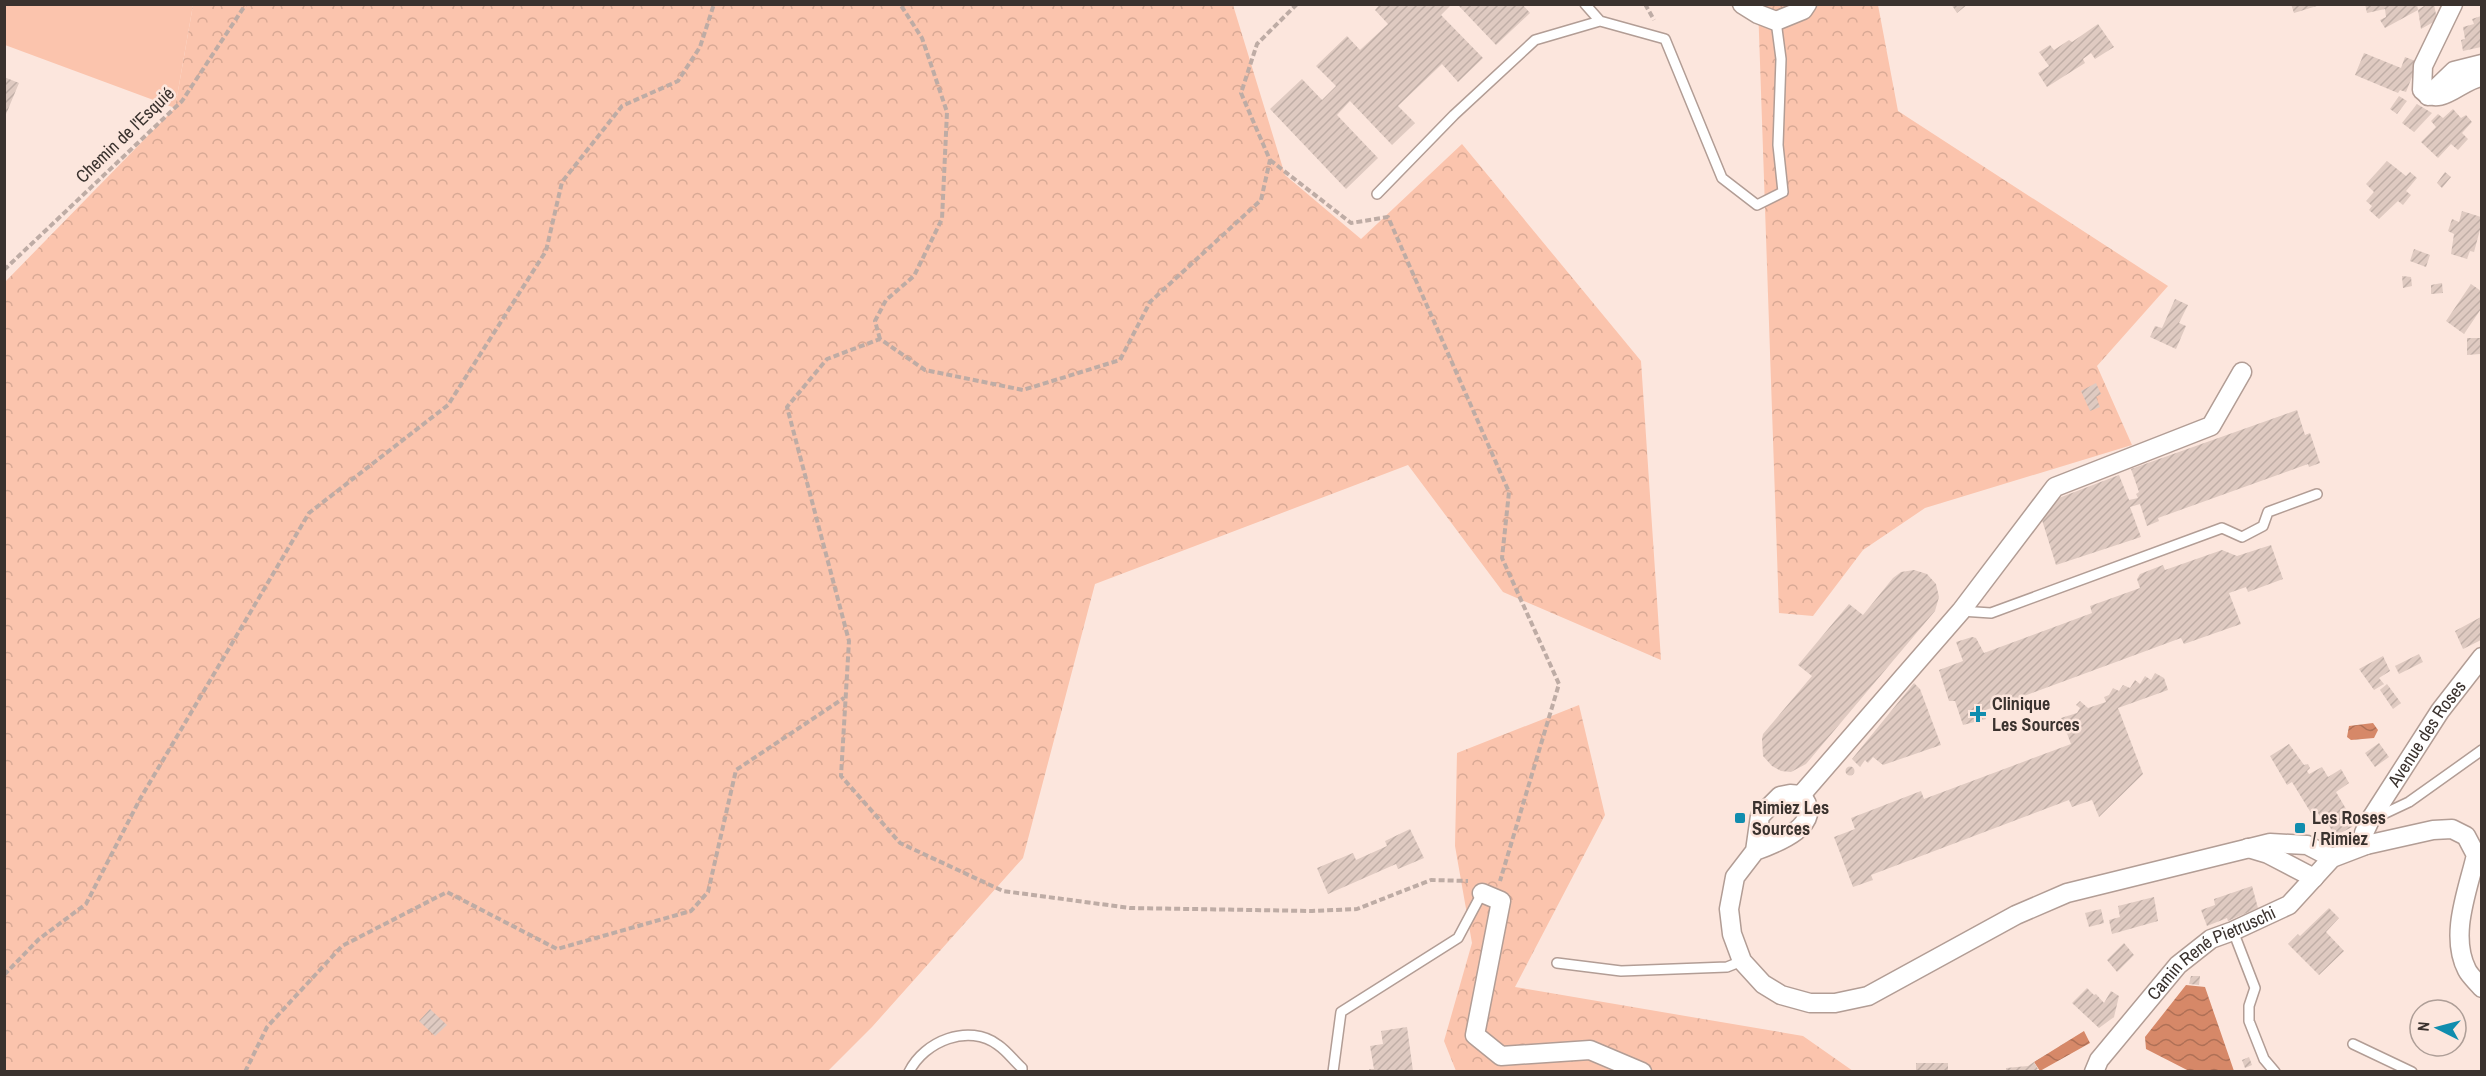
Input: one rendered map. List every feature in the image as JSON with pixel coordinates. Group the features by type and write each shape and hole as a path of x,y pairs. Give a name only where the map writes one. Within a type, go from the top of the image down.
{"street":[{"path":"1742,4 1776,21 1803,10 1807,4"},
{"path":"2453,4 2423,66 2422,90 2428,96 2440,97 2481,77"},
{"path":"2428,96 2454,71 2481,64"},
{"path":"1802,795 1961,611 2055,487 2211,426 2242,372"},
{"name":"Avenue des Roses","path":"2366,845 2364,833 2370,820 2440,711 2481,657"},
{"path":"1802,795 1780,796 1760,816 1755,851 1736,877 1729,909 1732,934 1742,961 1763,984 1781,995 1810,1003 1835,1003 1868,996 2016,915 2067,893 2270,843 2300,843 2332,858"},
{"path":"1755,851 1794,833 1808,819 1809,808 1802,795"},
{"name":"Camin René Pietruschi","path":"2094,1071 2099,1060 2178,965 2211,939 2289,905 2332,858 2366,845 2433,830 2452,829 2466,836 2479,853 2462,913 2460,951 2467,971 2481,988"},
{"path":"2248,848 2268,854 2314,878"},
{"path":"1482,893 1501,901 1475,1035 1501,1056 1590,1050 1642,1071"}],"lane":[{"path":"1585,4 1600,21"},
{"path":"1377,194 1454,115 1536,39 1600,21 1665,39 1722,178 1757,205 1783,192 1778,146 1781,59 1776,21"},
{"path":"1961,611 1991,613 2222,528 2242,537 2263,526 2268,512 2317,494"},
{"path":"2370,820 2409,802 2481,750"},
{"path":"1333,1071 1341,1012 1458,938 1482,893"},
{"path":"2233,931 2255,988 2249,1006 2249,1021 2264,1059 2275,1071"},
{"path":"1557,963 1622,971 1727,967 1742,961"},
{"path":"909,1071 914,1063 937,1041 971,1035 997,1044 1022,1068 1022,1071"},
{"path":"2353,1044 2412,1071"}],"path":[{"name":"Chemin de l'Esquié","path":"4,270 182,101 246,4"},
{"path":"4,975 39,939 86,904 140,799 309,513 448,405 546,251 562,182 622,106 678,81 700,47 714,4"},
{"path":"900,4 922,38 948,112 942,219 914,276 886,300 875,321 880,339 925,370 1023,390 1120,360 1150,302 1261,200 1270,160"},
{"path":"1297,4 1257,44 1241,93 1270,160 1352,223 1388,217 1509,492 1502,558 1559,684 1500,876 1501,901"},
{"path":"880,339 827,359 787,407 849,641 840,776 900,843 1004,891 1130,909 1312,912 1357,909 1431,880 1468,881 1482,893"},
{"path":"245,1071 267,1027 342,946 447,892 557,949 691,911 708,892 736,771 845,697"}],"green space":[{"path":"4,5 193,5 175,108 5,45"},
{"path":"193,5 1233,5 1285,175 1361,239 1462,144 1641,361 1661,660 1503,592 1408,465 1095,584 1023,858 872,1027 828,1071 5,1072 5,282 175,108"},
{"path":"1758,5 1878,5 1898,111 2168,286 2097,366 2132,445 1925,508 1863,550 1813,616 1779,613"},
{"path":"1579,705 1605,815 1515,987 1803,1036 1853,1071 1456,1071 1444,1041 1472,943 1455,846 1457,753"}],"water":[{"path":"2373,723 2378,730 2374,738 2351,740 2347,737 2349,726"},
{"path":"2186,985 2205,987 2234,1071 2189,1071 2146,1049 2145,1037"},
{"path":"2084,1031 2090,1043 2040,1071 2034,1062"}],"building":[{"path":"1380,4 1452,4 1441,15 1483,58 1458,82 1442,64 1398,106 1415,123 1392,145 1350,101 1337,115 1378,158 1346,189 1270,109 1302,79 1322,100 1336,86 1316,66 1347,36 1360,50 1388,24 1375,10"},
{"path":"1457,4 1522,4 1530,13 1496,45"},
{"path":"1951,4 1968,4 1957,13"},
{"path":"2291,4 2320,4 2320,5 2294,13"},
{"path":"2365,4 2417,4 2418,10 2385,28 2380,20 2386,17 2385,9 2367,13"},
{"path":"2427,4 2434,4 2437,20 2421,29 2418,10"},
{"path":"2481,16 2481,47 2463,51 2461,40 2465,39 2463,27 2474,24 2472,19"},
{"path":"2098,24 2114,47 2095,59 2091,53 2083,59 2085,63 2047,87 2038,73 2049,66 2039,52 2050,45 2054,50 2069,40 2072,42"},
{"path":"2364,53 2401,68 2405,57 2418,62 2406,92 2400,90 2398,93 2355,75"},
{"path":"4,77 19,83 4,119"},
{"path":"2399,96 2407,101 2397,114 2390,109"},
{"path":"2417,104 2432,113 2414,132 2402,123"},
{"path":"2453,109 2461,118 2466,115 2472,122 2462,133 2468,139 2458,150 2451,144 2438,158 2421,142 2436,127 2431,121 2438,114 2443,118"},
{"path":"2387,161 2406,176 2410,172 2417,178 2406,191 2411,195 2403,205 2398,201 2379,219 2369,210 2372,206 2366,201 2374,192 2366,184"},
{"path":"2445,172 2451,177 2442,188 2437,183"},
{"path":"2462,211 2481,217 2474,252 2470,251 2467,259 2451,254 2454,234 2448,231 2452,219 2459,222"},
{"path":"2414,249 2430,255 2426,267 2410,261"},
{"path":"2402,276 2411,277 2412,286 2403,288"},
{"path":"2442,283 2443,293 2431,294 2431,285"},
{"path":"2471,284 2481,291 2481,309 2464,334 2446,321"},
{"path":"2175,299 2188,305 2179,323 2186,326 2176,349 2150,337 2155,326 2162,328"},
{"path":"2467,338 2480,338 2480,354 2467,355"},
{"path":"2096,383 2101,394 2096,397 2100,407 2090,411 2081,391"},
{"path":"2297,410 2305,435 2310,433 2320,463 2309,467 2308,464 2158,518 2159,521 2147,526 2140,504 2130,507 2141,537 2056,565 2042,520 2044,509 2051,501 2119,475 2129,500 2138,498 2136,494 2139,492 2131,469"},
{"path":"2271,545 2283,579 2248,592 2246,587 2229,593 2241,624 2184,644 2181,638 1983,711 1986,719 1963,725 1955,701 1949,701 1939,670 1963,661 1956,642 1976,638 1984,653 2092,613 2090,606 2140,588 2137,579 2140,574 2163,565 2165,570 2222,550 2237,556"},
{"path":"1914,570 1927,574 1936,584 1939,597 1935,611 1806,764 1791,772 1781,771 1772,766 1763,756 1763,734 1812,676 1798,665 1849,604 1863,615 1893,578 1901,572"},
{"path":"2481,617 2481,640 2463,649 2455,631"},
{"path":"2419,654 2423,662 2399,674 2395,666"},
{"path":"2383,656 2390,671 2379,678 2384,684 2374,690 2359,669"},
{"path":"2155,673 2164,678 2168,690 2118,708 2143,774 2099,817 2092,800 2072,807 2069,800 1871,875 1873,880 1853,887 1834,837 1855,829 1851,818 1921,791 1924,799 2071,744 2061,718 2077,713 2080,708 2076,705 2080,701 2088,708 2106,702 2104,697 2109,695 2113,688 2119,691 2123,685 2130,688 2135,680 2140,684 2145,676 2151,680"},
{"path":"1914,683 1920,689 1941,745 1883,765 1873,757 1868,763 1865,760 1860,767 1852,759"},
{"path":"2387,684 2401,703 2393,709 2380,690"},
{"path":"2379,743 2389,757 2375,767 2365,753"},
{"path":"2289,744 2304,765 2308,764 2309,774 2322,767 2328,777 2341,769 2349,783 2336,792 2355,824 2352,827 2335,836 2327,822 2324,824 2317,811 2311,813 2292,782 2287,785 2270,756"},
{"path":"1850,766 1855,771 1850,776 1845,771"},
{"path":"1410,829 1424,858 1398,869 1396,864 1328,894 1317,868 1353,853 1356,860 1387,846 1385,841"},
{"path":"2252,886 2258,908 2228,921 2227,918 2207,926 2201,910 2215,905 2214,899"},
{"path":"2154,897 2158,921 2112,934 2109,920 2120,917 2118,906"},
{"path":"2329,908 2339,918 2326,932 2344,951 2319,975 2288,944 2298,934 2300,936"},
{"path":"2101,909 2104,923 2089,927 2085,913"},
{"path":"2124,943 2134,955 2117,972 2107,960"},
{"path":"2191,976 2200,976 2199,985 2189,984"},
{"path":"2087,988 2104,1003 2111,991 2119,996 2114,1017 2099,1028 2072,1003"},
{"path":"430,1009 447,1025 435,1036 419,1021"},
{"path":"1407,1027 1413,1071 1370,1071 1369,1069 1374,1069 1370,1046 1383,1044 1381,1031"},
{"path":"2249,1057 2252,1065 2245,1068 2242,1060"},
{"path":"2034,1062 2038,1069 2034,1071 2006,1071 2006,1068 2028,1066"},
{"path":"1916,1063 1948,1063 1948,1071 1916,1071"}],"place":[{"name":"Clinique Les Sources","path":"1978,714"},
{"name":"Rimiez Les Sources","path":"1740,818"},
{"name":"Les Roses / Rimiez","path":"2300,828"}]}
